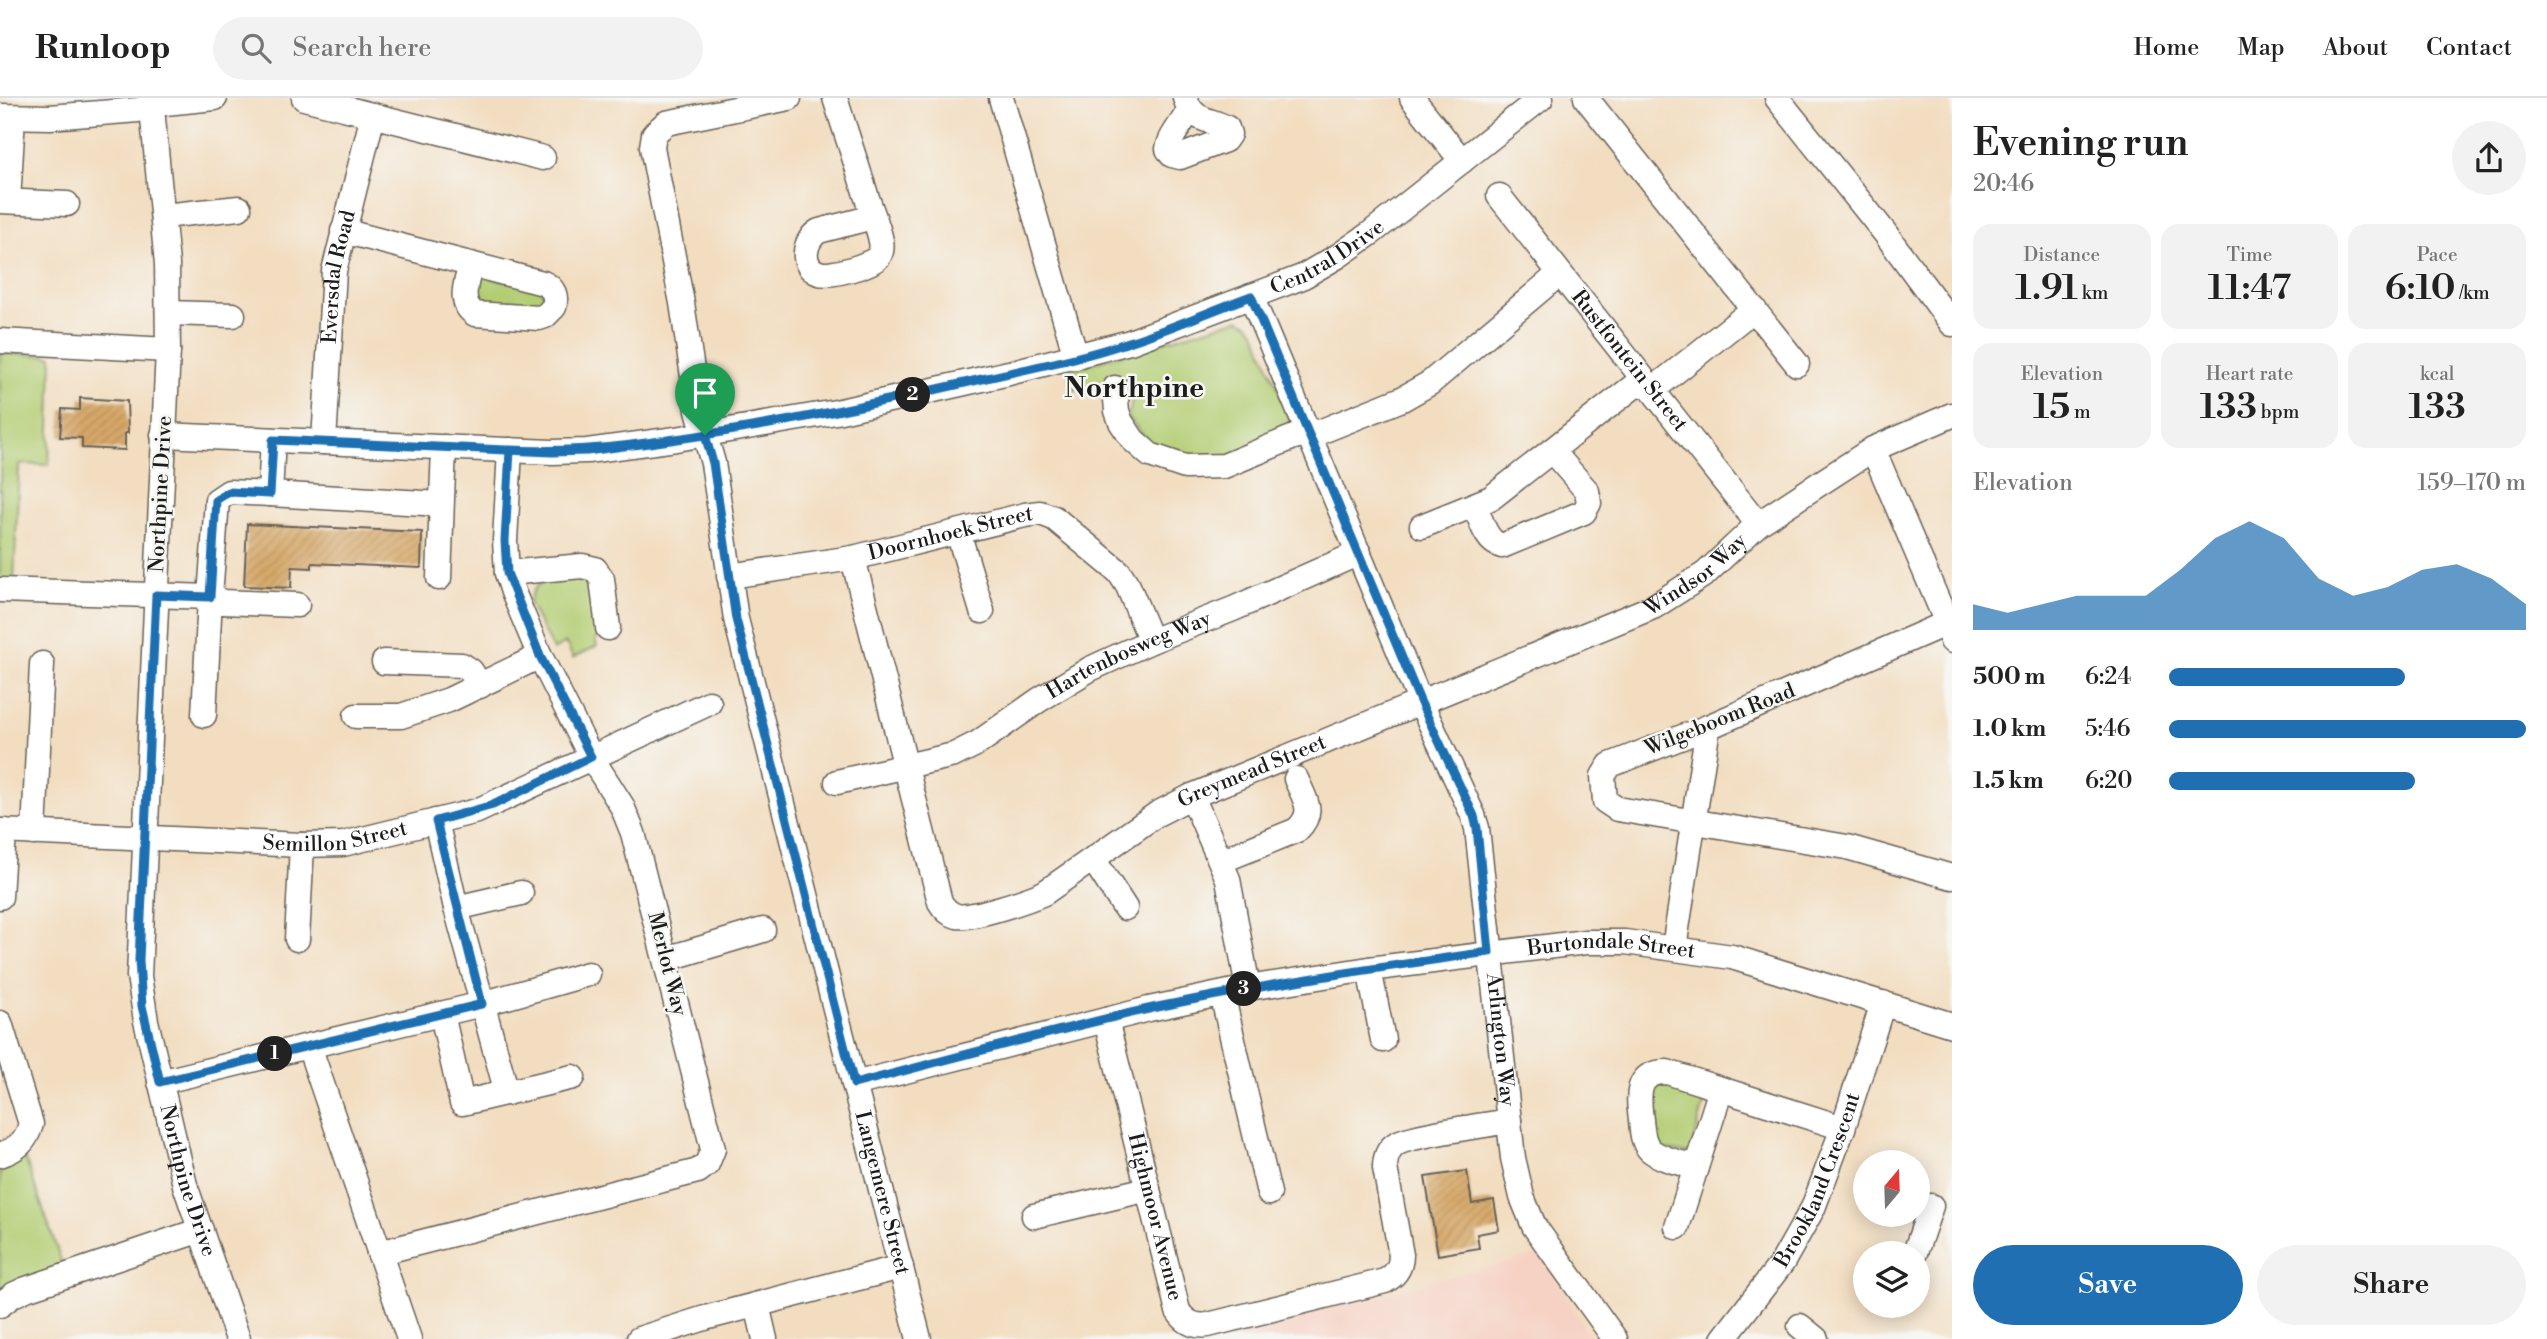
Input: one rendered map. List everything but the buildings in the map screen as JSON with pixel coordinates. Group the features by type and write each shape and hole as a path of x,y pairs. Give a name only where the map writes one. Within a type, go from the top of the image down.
{"street":[{"path":"67,204 4,201 6,116 50,117 138,110 151,102 215,98"},
{"path":"304,98 543,158"},
{"name":"Langemere Street","path":"789,98 666,123 654,134 652,147 682,303 698,410 713,463 736,619 919,1339"},
{"path":"835,98 873,217"},
{"path":"1000,98 1076,357"},
{"path":"1412,98 1462,161"},
{"name":"Central Drive","path":"163,435 587,451 705,435 836,412 1076,357 1130,342 1301,277 1371,233 1541,98"},
{"path":"1586,98 1797,364"},
{"path":"1777,98 1951,319"},
{"name":"Northpine Drive","path":"151,102 163,216 168,350 139,976 142,1006 186,1185 238,1339"},
{"name":"Eversdal Road","path":"324,442 331,291 343,231 373,116"},
{"name":"Rustfontein Street","path":"1499,196 1758,524"},
{"path":"163,216 239,208"},
{"path":"343,231 471,264"},
{"path":"1115,388 1117,411 1133,440 1150,455 1172,465 1198,468 1224,466 1294,437 1322,431 1402,399 1430,383 1559,274"},
{"name":"Arlington Way","path":"1251,296 1420,701 1477,828 1516,1178 1527,1212 1543,1240 1615,1339"},
{"path":"1422,526 1491,498 1634,386 1660,384 1754,309"},
{"path":"168,313 233,315"},
{"path":"0,341 168,350"},
{"name":"Windsor Way","path":"1420,701 1653,607 1706,574 1758,524 1873,449 1952,415"},
{"path":"270,494 273,440"},
{"path":"439,578 444,447"},
{"path":"1873,449 1950,632"},
{"name":"Merlot Way","path":"379,1252 698,1171 707,1164 712,1154 712,1143 631,826 615,794 591,757 540,656 507,573 505,541 510,450"},
{"path":"1475,505 1489,538 1502,546 1584,512 1589,503 1587,491 1553,452"},
{"path":"204,715 216,500 229,492 441,504"},
{"name":"Doornhoek Street","path":"729,576 853,558 1033,513 1054,517 1122,576 1152,641"},
{"path":"958,532 982,611"},
{"name":"Hartenbosweg Way","path":"837,782 954,755 973,746 1063,684 1152,641 1233,609 1359,553"},
{"path":"853,558 905,766"},
{"path":"507,573 582,566 595,569 602,579 608,628"},
{"path":"0,590 210,597 223,601 297,605"},
{"name":"Wilgeboom Road","path":"1692,821 1617,809 1605,801 1604,776 1610,765 1950,632"},
{"path":"356,716 401,716 449,701 540,656"},
{"path":"384,662 462,665 471,671 480,686"},
{"path":"34,832 42,664"},
{"name":"Greymead Street","path":"905,766 940,902 949,913 965,916 1028,900 1044,893 1157,814 1192,796 1420,701"},
{"name":"Semillon Street","path":"2,831 302,845 343,844 493,805 709,703"},
{"path":"1674,948 1708,727"},
{"path":"1221,861 1297,830 1302,825 1308,816 1308,810 1296,779"},
{"path":"1192,796 1221,861 1233,896 1248,988"},
{"path":"436,821 456,908 507,1093"},
{"path":"1692,821 1847,847 1952,877"},
{"path":"0,897 2,831"},
{"path":"297,939 302,845"},
{"path":"1093,859 1125,908"},
{"path":"456,908 521,893"},
{"path":"666,959 763,930"},
{"name":"Burtondale Street","path":"854,1084 1105,1020 1248,988 1489,952 1600,941 1674,948 1753,962 1952,1025"},
{"path":"1369,969 1383,1040"},
{"path":"160,1082 482,1004 588,974"},
{"path":"1222,994 1269,1192"},
{"name":"Brookland Crescent","path":"1723,1339 1782,1263 1813,1209 1843,1128 1883,1003"},
{"path":"442,1014 462,1103 573,1077"},
{"name":"Highmoor Avenue","path":"1105,1020 1178,1311 1194,1325 1208,1325 1392,1278 1400,1267 1401,1255 1385,1168 1387,1154 1406,1140 1509,1121"},
{"path":"0,1023 31,1124 28,1136 22,1143 0,1155"},
{"path":"309,1046 409,1339"},
{"path":"1696,1167 1656,1154 1643,1139 1639,1090 1646,1079 1659,1072 1667,1072 1843,1128"},
{"path":"1677,1227 1721,1089"},
{"path":"1034,1216 1148,1189"},
{"path":"1920,1241 1934,1207"},
{"path":"0,1305 26,1289 201,1230"},
{"path":"639,1339 676,1326 901,1267"},
{"path":"757,1306 765,1339"}],"shaded area":[{"path":"1540,1254 1591,1339 1207,1339"}],"green space":[{"path":"482,276 541,288 547,306 475,303 473,285"},
{"path":"1239,319 1255,331 1292,424 1289,430 1223,460 1157,451 1128,418 1132,400 1128,379 1073,390 1068,370"},
{"path":"0,353 52,356 49,465 19,464 14,583 0,583"},
{"path":"592,578 600,637 595,639 597,646 573,658 566,643 553,650 529,603 534,590 540,584 554,580"},
{"path":"1656,1081 1706,1097 1690,1154 1657,1148 1647,1089"},
{"path":"24,1155 64,1269 0,1294 0,1163"}],"district":[{"name":"Northpine","path":"1134,388"}],"route":[{"path":"705,435 587,451 552,452 444,447 273,440 270,494 229,492 216,500 210,597 156,595 139,960 142,1006 160,1082 482,1004 436,821 493,805 591,757 540,656 507,573 505,541 510,450 587,451 676,439 705,435 836,412 1009,373 1130,342 1251,296 1420,701 1474,816 1489,952 1248,988 1175,1003 854,1084 736,619 713,463 705,435"}]}
